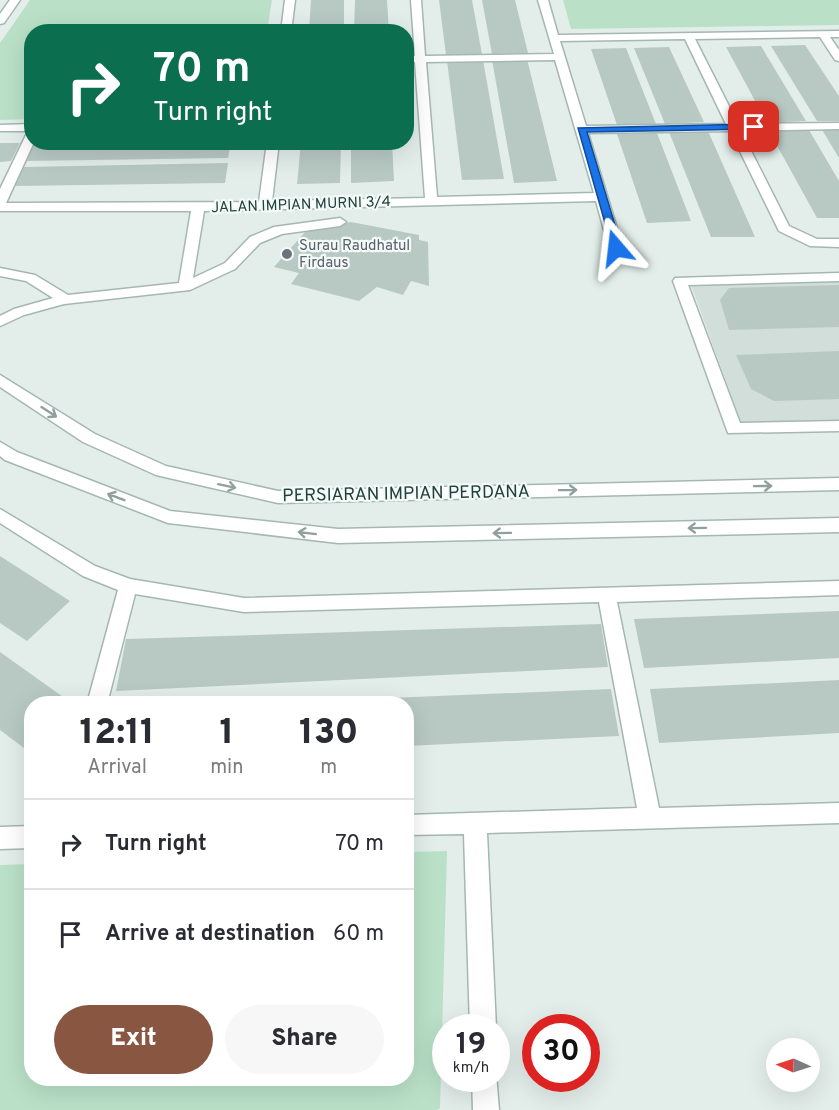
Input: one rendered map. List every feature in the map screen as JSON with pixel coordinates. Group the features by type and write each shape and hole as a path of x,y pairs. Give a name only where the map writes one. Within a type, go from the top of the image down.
{"street":[{"path":"287,24 290,0"},
{"path":"416,0 431,200"},
{"path":"543,0 616,248"},
{"path":"0,5 13,2"},
{"path":"0,21 13,2"},
{"path":"823,34 839,58"},
{"path":"554,38 839,34"},
{"path":"688,36 784,228 815,243 839,243"},
{"path":"414,59 560,57"},
{"path":"581,130 839,126"},
{"path":"0,128 24,127"},
{"path":"0,205 24,150"},
{"path":"265,205 272,150"},
{"name":"JALAN IMPIAN MURNI 3/4","path":"0,205 198,207 601,197"},
{"path":"185,287 198,207"},
{"path":"0,322 14,313 65,299 185,287 230,266 255,240 271,233 301,226 340,222"},
{"path":"0,272 30,278 65,299"},
{"path":"839,277 680,281 734,429 839,426"},
{"name":"PERSIARAN IMPIAN PERDANA","path":"0,380 89,438 162,471 278,497 839,484"},
{"name":"PERSIARAN IMPIAN PERDANA","path":"0,448 11,456 168,517 338,536 839,525"},
{"path":"0,516 89,571 128,586 244,605 839,588"},
{"path":"99,696 128,586"},
{"path":"607,596 650,818"},
{"path":"414,825 839,813"},
{"path":"475,823 482,1014"},
{"path":"0,838 24,837"},
{"path":"485,1092 486,1110"}],"shaded area":[{"path":"839,281 839,421 741,422 691,285"}],"green space":[{"path":"30,0 272,0 268,24 24,24 24,119 0,120 0,43"},
{"path":"563,0 839,0 839,25 571,29"},
{"path":"447,851 443,1014 432,1014 432,1092 440,1092 440,1108 437,1110 0,1110 0,865 24,864 24,1086 414,1086 414,852"}],"building":[{"path":"311,0 344,0 344,24 310,24"},
{"path":"355,0 387,0 388,24 354,24"},
{"path":"439,0 472,0 482,54 446,55"},
{"path":"482,0 515,0 528,53 492,54"},
{"path":"805,45 839,96 839,121 817,121 771,46"},
{"path":"761,46 806,121 767,123 726,47"},
{"path":"669,47 704,122 665,124 634,48"},
{"path":"626,48 656,124 617,125 591,49"},
{"path":"527,59 557,181 514,183 492,60"},
{"path":"483,60 504,179 462,180 447,61"},
{"path":"839,127 839,158 821,128"},
{"path":"809,130 839,181 839,218 817,218 769,131"},
{"path":"708,131 755,237 711,237 669,132"},
{"path":"657,133 691,221 647,223 617,134"},
{"path":"0,143 20,143 11,161 0,162"},
{"path":"30,150 230,150 228,158 25,161"},
{"path":"300,150 341,150 340,183 297,184"},
{"path":"351,150 392,150 394,181 351,183"},
{"path":"228,163 225,183 15,186 24,167"},
{"path":"351,222 419,235 419,240 428,242 429,286 411,281 403,295 377,287 359,301 291,284 299,273 274,267 306,231"},
{"path":"839,285 839,327 729,330 720,300 729,288"},
{"path":"839,351 839,399 774,401 751,389 736,355"},
{"path":"0,556 70,601 27,641 0,623"},
{"path":"839,611 839,658 644,668 634,619"},
{"path":"601,624 608,667 116,691 126,639"},
{"path":"0,652 62,696 24,696 24,748 0,730"},
{"path":"839,680 839,733 659,743 650,689"},
{"path":"611,689 619,736 414,746 414,697"}],"place":[{"name":"Surau Raudhatul Firdaus","path":"287,254"}],"route":[{"path":"616,248 581,130 754,127"}]}
